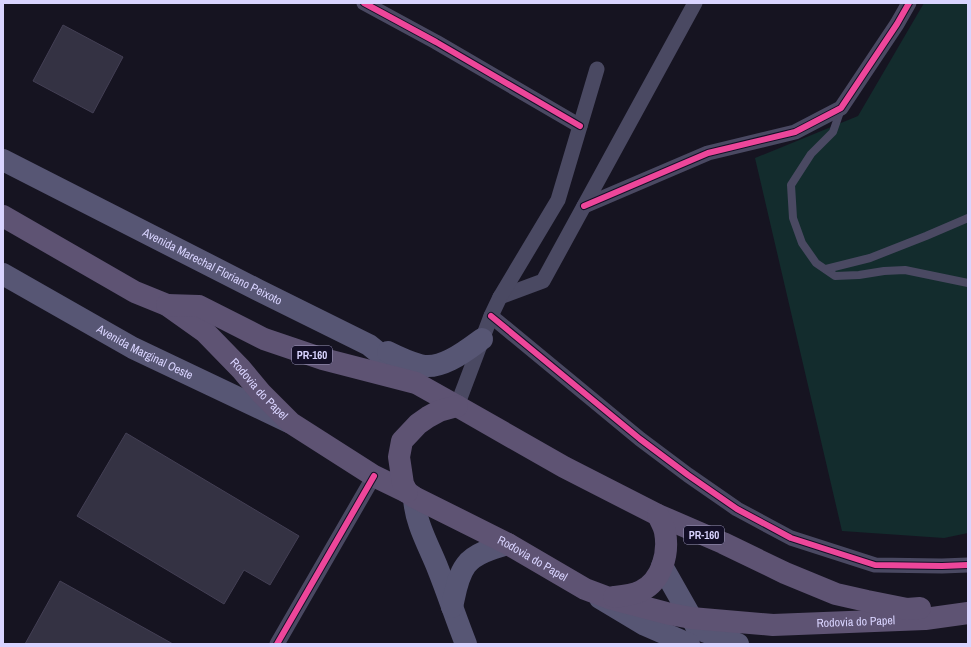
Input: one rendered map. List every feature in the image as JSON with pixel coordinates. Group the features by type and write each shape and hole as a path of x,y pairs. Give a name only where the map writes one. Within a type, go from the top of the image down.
{"main road":[{"name":"Avenida Marechal Floriano Peixoto","path":"3,160 258,290 370,345 416,383"},
{"name":"Rodovia do Papel","path":"3,216 135,292 167,305 205,332 291,423 374,476 508,544 585,589 609,598 670,614 691,618 773,625 926,619 968,611"},
{"name":"Avenida Marginal Oeste","path":"3,274 133,348 291,423"},
{"name":"Rodovia do Papel","path":"167,305 199,306 264,339 323,359 416,383 564,467 658,515 723,543 785,573 836,594 907,609 943,608 968,611"},
{"path":"370,345 422,366 435,365 455,359 482,339"},
{"path":"457,406 439,410 418,424 402,441 399,457 402,484 410,494 418,524 438,570 466,644"},
{"path":"609,598 642,591 651,584 662,566 666,553 665,531 658,515"},
{"path":"452,607 459,580 466,565 490,549 508,544"},
{"path":"662,566 696,626 706,632 738,644"},
{"path":"585,589 645,626 689,644"}],"street":[{"path":"364,3 436,42 580,126"},
{"path":"500,297 543,281 695,3"},
{"path":"584,206 708,153 795,132 841,108 897,24 909,3"},
{"path":"457,406 491,316 500,297 558,200 597,69"},
{"path":"491,316 640,439 688,475 737,509 791,538 875,565 968,565"},
{"path":"277,644 374,476"}],"lane":[{"path":"841,108 833,132 811,154 791,185 793,218 802,242 816,263 835,276 905,270 968,283"},
{"path":"826,269 870,258 968,218"}],"green space":[{"path":"924,3 968,3 968,533 944,538 842,531 755,158 858,116"}],"building":[{"path":"63,25 123,57 93,113 33,81"},
{"path":"126,433 299,536 270,585 244,570 224,604 77,516"},
{"path":"60,581 173,644 25,644"}],"cycle path":[{"path":"364,3 436,42 580,126"},
{"path":"584,206 708,153 795,132 841,108 897,24 909,3"},
{"path":"491,316 640,439 688,475 737,509 791,538 875,565 968,565"},
{"path":"277,644 374,476"}]}
